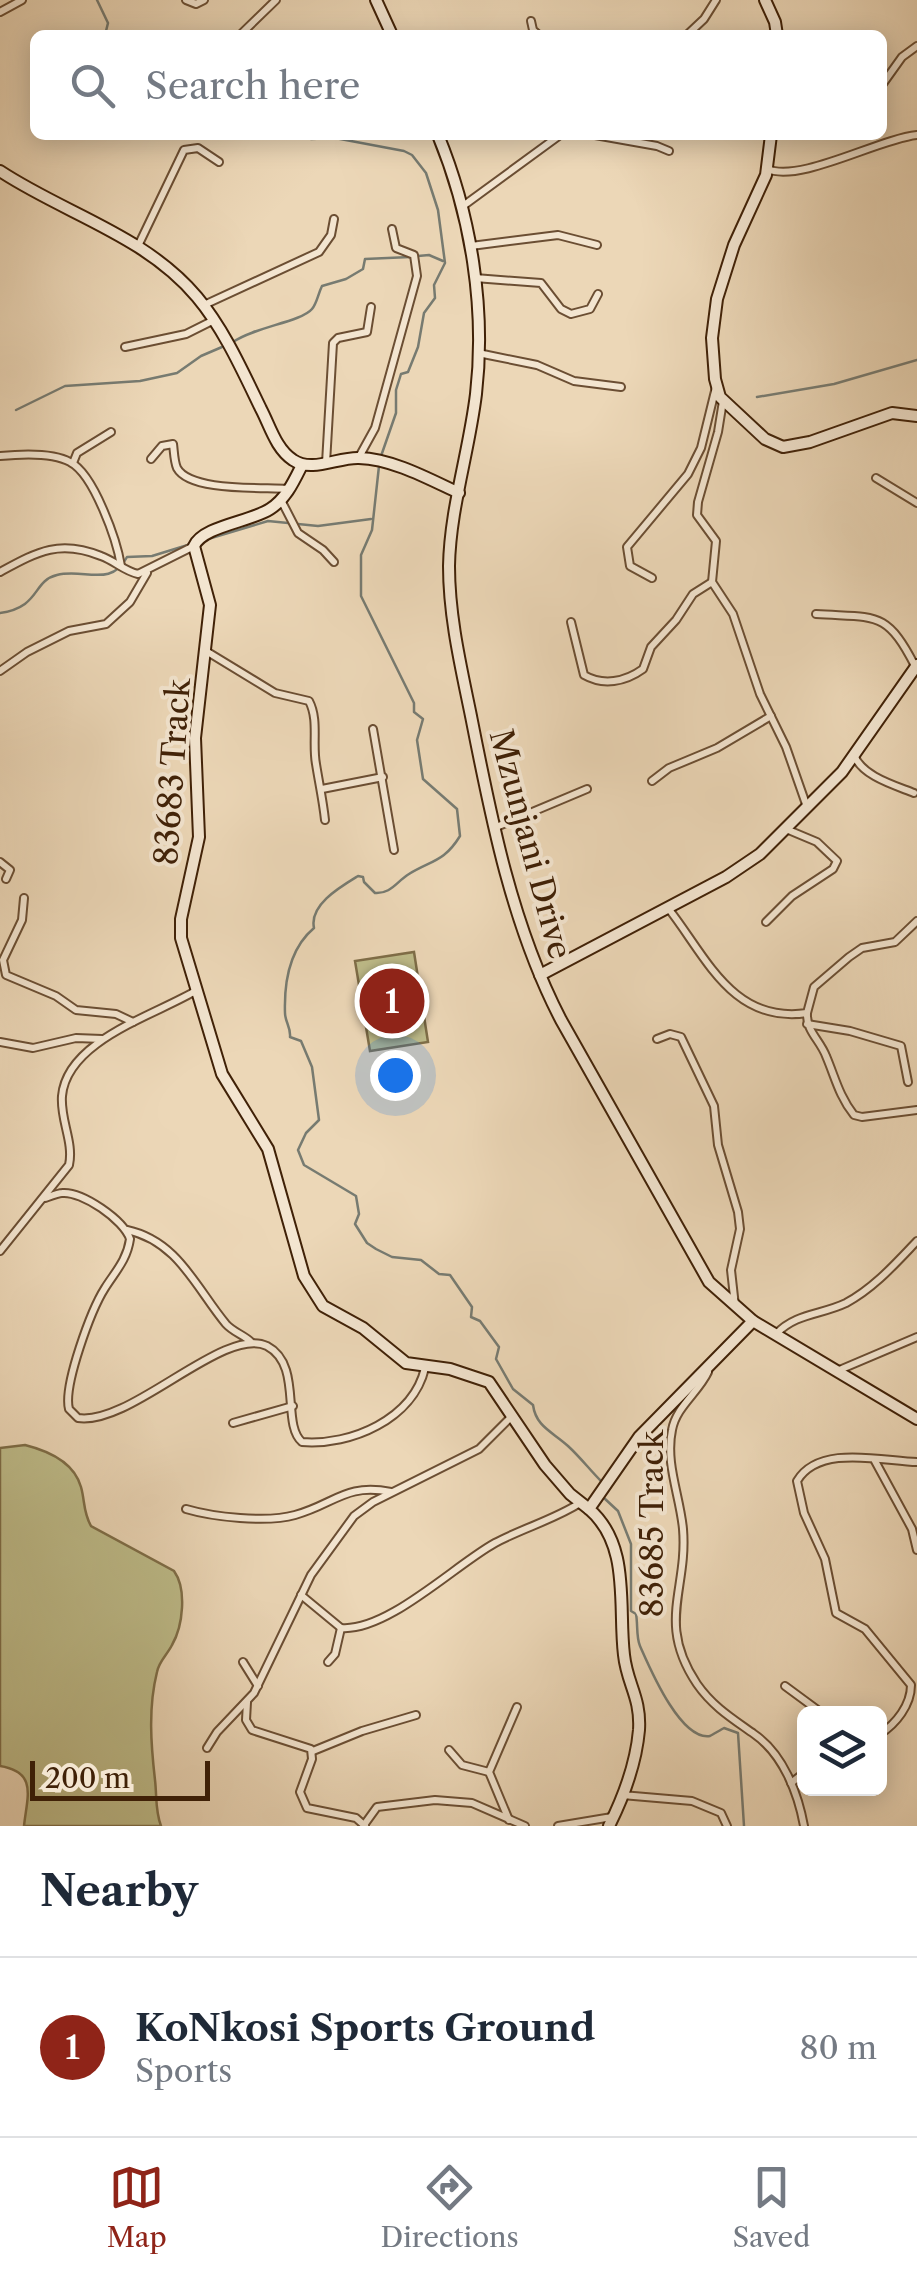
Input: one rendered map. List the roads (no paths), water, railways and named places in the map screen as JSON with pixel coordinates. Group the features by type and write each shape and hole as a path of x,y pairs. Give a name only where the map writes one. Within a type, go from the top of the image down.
{"street":[{"path":"0,12 22,0"},
{"path":"186,0 196,4 204,0"},
{"path":"245,30 276,0"},
{"path":"376,0 390,30"},
{"path":"692,30 716,0"},
{"path":"765,0 775,30"},
{"path":"531,21 533,30"},
{"path":"887,78 902,57 917,46"},
{"path":"887,140 917,135"},
{"name":"Mzunjani Drive","path":"440,140 471,246 478,353 476,396 449,566 452,614 494,828 540,975 560,1020 709,1282 753,1321 917,1419"},
{"path":"462,207 553,140"},
{"path":"623,140 669,152"},
{"path":"652,578 630,566 626,547 688,474 701,448 716,386 712,338 717,299 734,245 767,170 770,140"},
{"path":"767,170 783,173 805,168 886,140"},
{"path":"138,246 184,150 198,148 218,162"},
{"path":"0,171 138,246 186,286 214,320 283,451 302,465 364,458 396,466 459,493"},
{"path":"203,305 319,252 331,235 334,219"},
{"path":"364,458 417,276 414,255 396,248 392,228"},
{"path":"471,246 558,235 597,245"},
{"path":"475,278 541,283 561,309 570,314 594,306 598,294"},
{"path":"326,463 333,343 338,338 366,332 370,307"},
{"path":"125,348 186,334 214,320"},
{"path":"478,353 537,366 574,382 621,387"},
{"path":"716,386 723,401 766,439 783,447 810,442 892,413 917,416"},
{"path":"723,401 697,508 698,518 715,539 712,582 733,614 760,694 807,808"},
{"path":"73,464 77,453 111,432"},
{"path":"151,459 162,446 173,444 178,468 186,477 227,488 289,489"},
{"path":"0,456 53,458 73,464 98,503 117,545 122,568"},
{"path":"0,572 51,548 84,551 134,574 147,572 194,546 202,534 264,513 281,500 302,465"},
{"path":"876,478 917,502"},
{"path":"281,500 298,533 334,562"},
{"name":"83683 Track","path":"194,546 209,593 196,738 199,837 180,925 222,1074 268,1149 298,1259 314,1296 329,1310 363,1328 398,1359 425,1368 450,1368 490,1382 545,1465 606,1530 618,1564 623,1596 624,1657 638,1698 638,1740 612,1821"},
{"path":"0,671 69,631 106,624 130,602 147,572"},
{"path":"571,622 584,675 602,682 628,678 643,670 650,647 669,629 693,594 712,582"},
{"path":"540,975 741,868 807,808 854,755 916,666 900,638 882,621 816,614"},
{"path":"206,651 275,693 309,700 314,714 316,767 325,820"},
{"path":"902,684 914,688"},
{"path":"652,780 772,716"},
{"path":"373,730 394,850"},
{"path":"854,755 857,763 883,780 914,792"},
{"path":"322,789 382,777"},
{"path":"494,828 586,789"},
{"path":"766,922 792,896 834,869 838,861 818,842 786,829"},
{"path":"0,862 10,870 6,879"},
{"path":"24,898 22,920 3,960 6,974 56,996 76,1010 123,1016 134,1023"},
{"path":"668,907 732,993 780,1013 807,1013"},
{"path":"917,922 895,942 862,948 849,956 814,987 807,1013 807,1024 826,1054 839,1093 854,1114 862,1117 917,1110"},
{"path":"0,1251 70,1161 62,1116 65,1084 78,1061 103,1040 198,990"},
{"path":"807,1024 850,1031 900,1046 908,1082"},
{"path":"657,1039 670,1034 681,1037 714,1106 718,1145 740,1222 732,1270 735,1307"},
{"path":"0,1042 33,1048 76,1038 103,1040"},
{"path":"45,1198 71,1194 112,1215 130,1239 127,1254 90,1319 68,1388 68,1405 74,1416 88,1419 111,1414 223,1352 252,1343"},
{"path":"127,1230 151,1237 168,1249 226,1324 278,1356 290,1389 293,1430 300,1442 358,1435 383,1422 411,1398 425,1368"},
{"path":"776,1334 791,1320 831,1309 865,1291 917,1242"},
{"path":"300,1595 324,1610 341,1628 374,1622 488,1548 597,1499 639,1436 753,1321"},
{"path":"837,1372 917,1338"},
{"name":"83685 Track","path":"710,1367 676,1417 671,1434 673,1479 683,1535 675,1628 698,1685 730,1720 766,1744 791,1782 804,1826"},
{"path":"233,1423 293,1406"},
{"path":"207,1748 258,1686 300,1595 354,1516 392,1492 478,1449 512,1415"},
{"path":"887,1728 898,1719 909,1700 911,1685 862,1627 836,1613 825,1558 804,1514 797,1486 804,1471 821,1462 846,1457 917,1462"},
{"path":"874,1460 912,1528 917,1550"},
{"path":"186,1508 211,1514 282,1517 299,1514 358,1488 392,1492"},
{"path":"328,1662 335,1654 341,1628"},
{"path":"243,1662 258,1686"},
{"path":"785,1686 812,1706"},
{"path":"247,1701 246,1720 252,1730 302,1744 312,1751"},
{"path":"508,1820 488,1772 518,1708"},
{"path":"312,1751 416,1715"},
{"path":"449,1750 462,1765 488,1772"},
{"path":"312,1751 301,1786 304,1805 314,1812 356,1818 365,1826 377,1807 435,1800 472,1803 525,1826"},
{"path":"791,1782 797,1778"},
{"path":"622,1795 692,1801 721,1813 726,1826"},
{"path":"558,1826 612,1821"}],"waterway":[{"path":"97,0 108,23 106,30"},
{"path":"346,140 412,155 426,173 438,210 445,263 434,285 435,298 424,313 418,347 408,372 401,374 396,413 380,459"},
{"path":"418,256 429,255 443,261"},
{"path":"233,342 306,314 314,307 322,286 363,269 365,259 410,257"},
{"path":"16,410 65,386 140,381 177,373 222,347"},
{"path":"757,397 834,384 917,360"},
{"path":"379,466 372,530 361,555 361,596 414,703 414,712 423,719 417,740 423,779 457,809 460,836 443,856 389,890 375,893 358,876 327,898 316,912 314,928 294,956 286,990 285,1016 290,1037 301,1041 312,1067 319,1120 306,1133 298,1150 304,1165 356,1196 359,1214 355,1224 367,1243 392,1257 421,1260 439,1274 450,1275 472,1307 471,1317 480,1321 499,1347 496,1359 513,1389 533,1405 541,1424 601,1481"},
{"path":"208,539 268,521 318,526 371,519"},
{"path":"0,613 23,605 43,583 57,575 105,574 121,566 127,557 152,556 191,544"},
{"path":"604,1498 618,1511 631,1544 631,1611 636,1614 640,1646 667,1700 688,1727 699,1734 710,1736 724,1728 738,1733 744,1826"}],"place":[{"name":"KoNkosi Sports Ground","path":"392,1001"}]}
